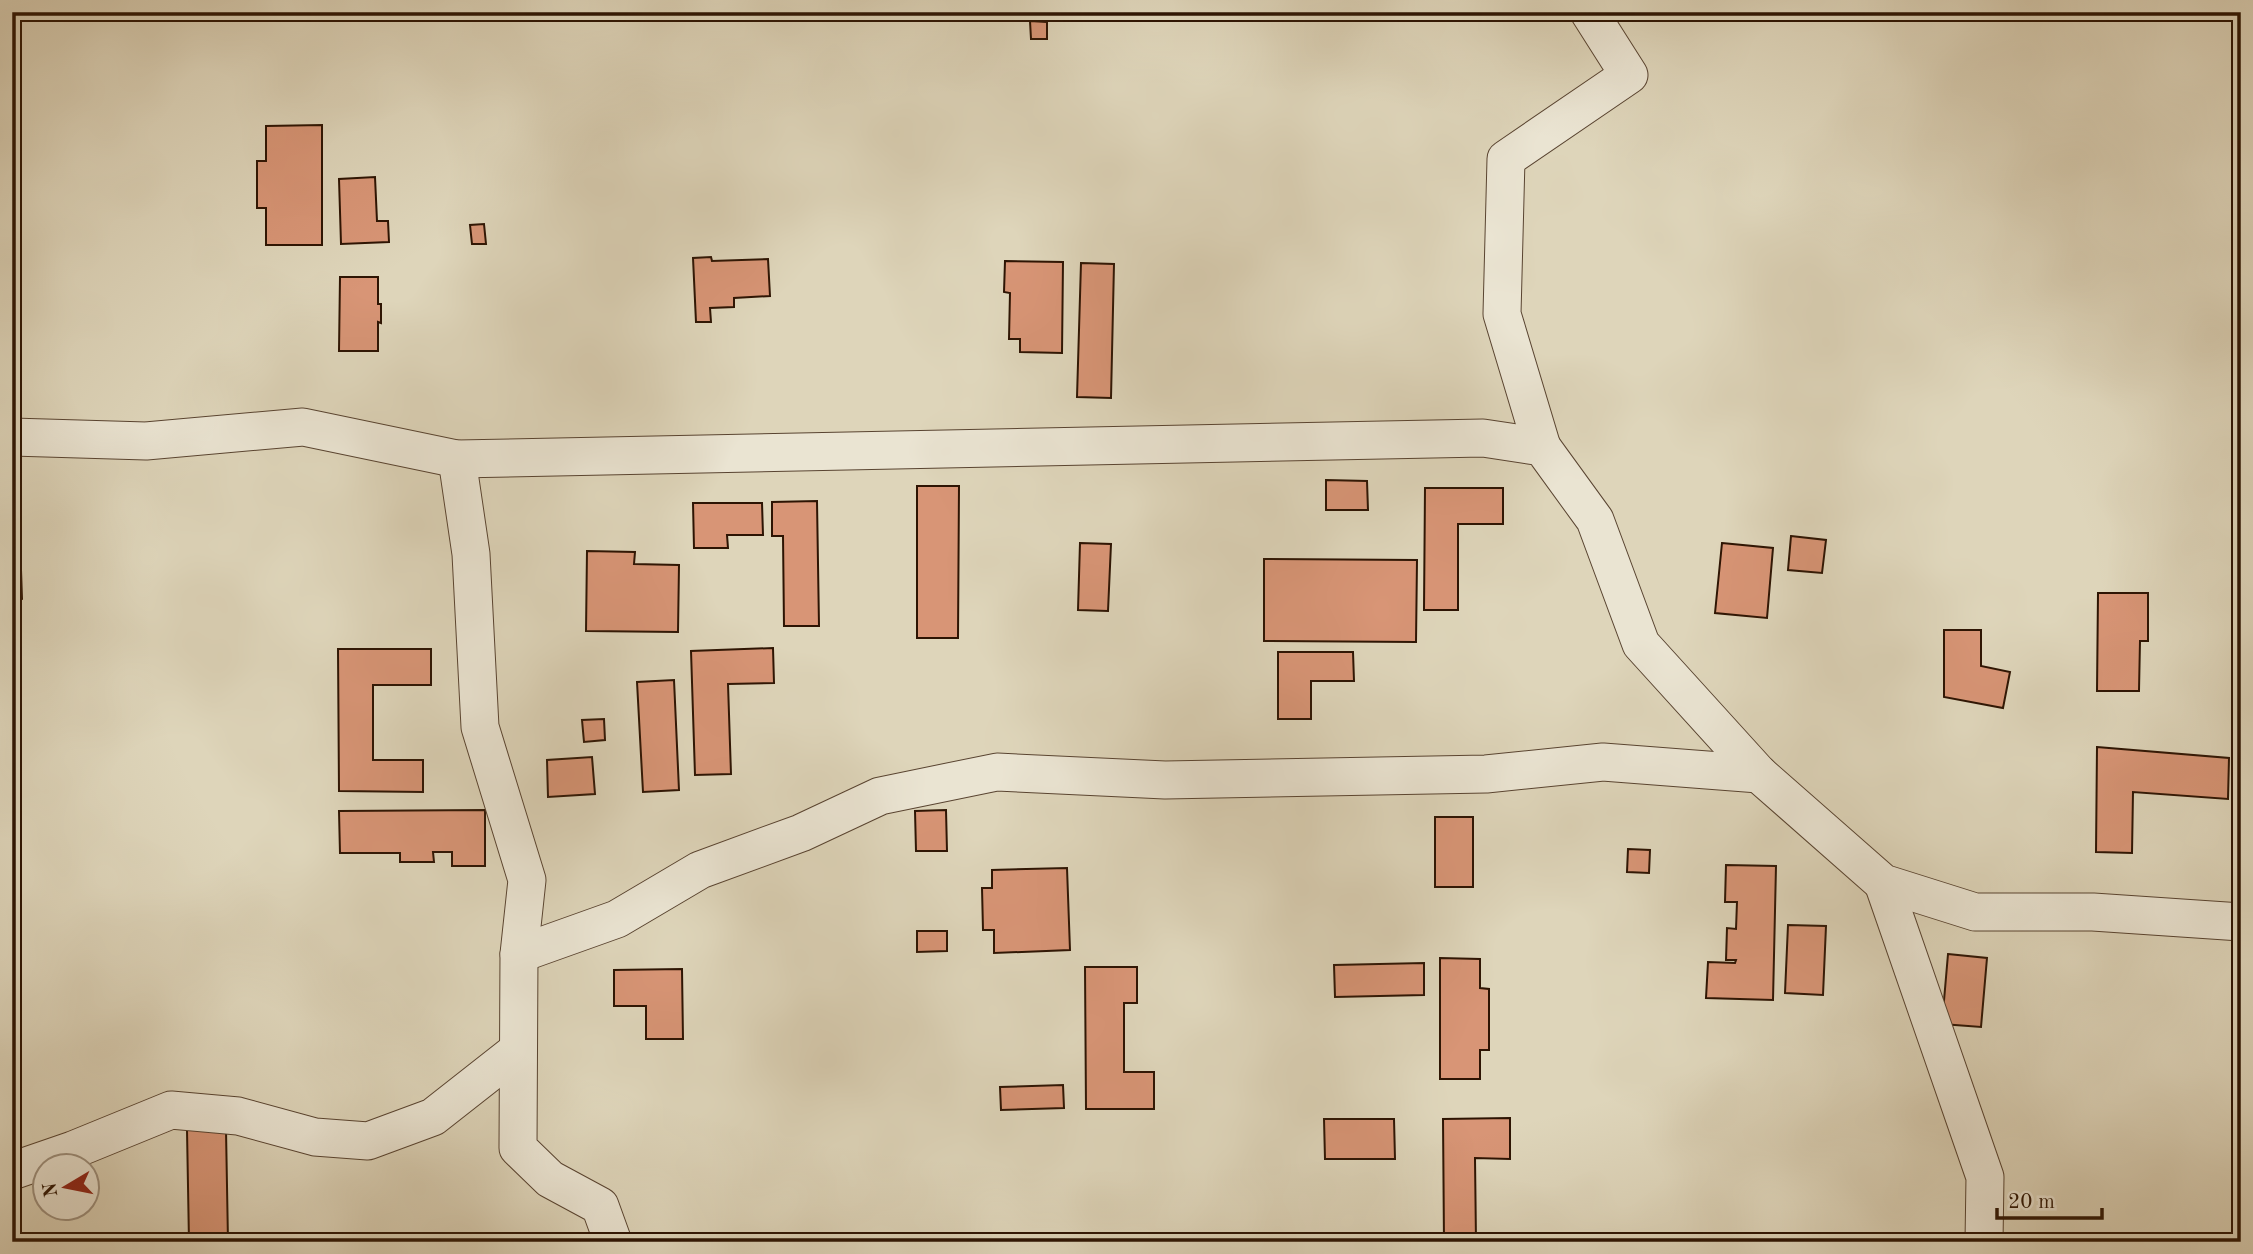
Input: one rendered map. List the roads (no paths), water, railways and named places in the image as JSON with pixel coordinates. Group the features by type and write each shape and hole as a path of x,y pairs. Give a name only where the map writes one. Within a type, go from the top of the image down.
{"street":[{"path":"1589,12 1629,75 1506,159 1502,314 1542,447 1595,520 1641,644 1759,774 1883,883 1975,912 2093,912 2241,922"},
{"path":"12,437 146,441 303,427 457,459 1483,438 1542,447"},
{"path":"457,459 471,554 480,727 527,880 519,954 517,1148 550,1179 600,1206 613,1242"},
{"path":"519,954 617,919 699,870 801,834 880,796 997,772 1166,780 1308,778 1486,774 1603,762 1759,774"},
{"path":"1883,883 1985,1177 1984,1242"},
{"path":"12,1171 73,1150 171,1110 238,1116 315,1138 368,1141 433,1117 517,1051"}]}
